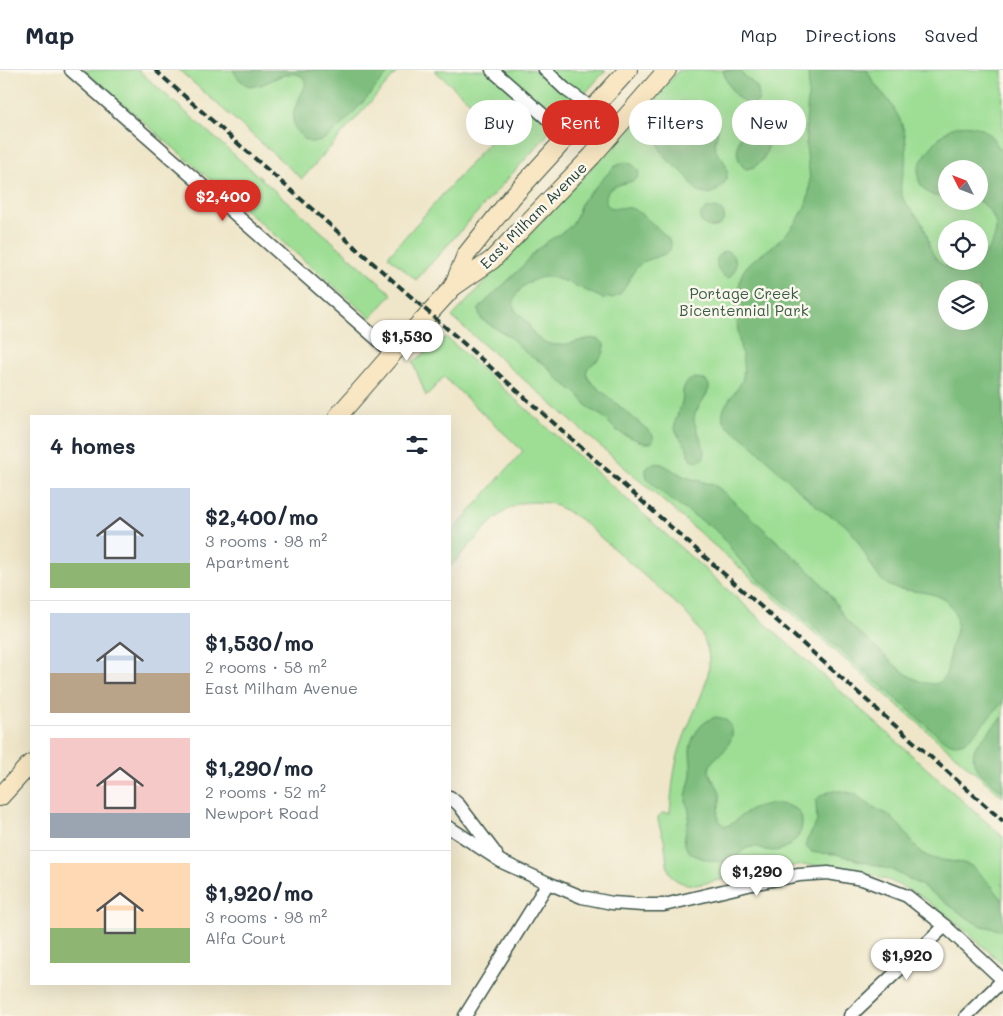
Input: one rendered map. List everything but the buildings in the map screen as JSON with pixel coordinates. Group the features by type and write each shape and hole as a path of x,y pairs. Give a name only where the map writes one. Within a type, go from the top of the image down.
{"street":[{"path":"71,70 393,352"},
{"path":"492,70 542,114"},
{"path":"545,70 565,89 580,100"},
{"name":"East Milham Avenue","path":"601,100 628,70"},
{"name":"East Milham Avenue","path":"339,415 393,352 453,287 492,260 592,156 666,70"},
{"name":"East Milham Avenue","path":"453,287 466,255 513,196 560,145"},
{"path":"0,798 30,764"},
{"path":"451,798 459,805 502,862"},
{"path":"451,829 502,862 582,897 612,903 664,905 799,875 828,873 862,879 907,896 945,926 1003,980 966,1016"},
{"path":"470,1014 548,883"},
{"path":"850,1016 945,926"}],"green space":[{"path":"83,70 138,70 392,294 371,318"},
{"path":"179,70 399,70 302,179"},
{"path":"233,70 391,70 345,122 325,138 313,142 303,138 297,131 293,118 306,83 303,77 297,74 289,74 253,86 247,85 240,80"},
{"path":"434,70 606,70 579,100 542,100 542,141 416,280 388,256 487,145 532,145 532,100 468,100"},
{"name":"Portage Creek Bicentennial Park","path":"679,70 1003,70 1003,797 452,317 613,145 619,145 619,138 629,128 629,145 722,145 722,100 653,100"},
{"path":"723,70 740,70 758,89 758,100 740,100 726,80"},
{"path":"808,70 867,70 874,83 893,107 903,128 906,154 901,182 902,196 906,204 922,223 931,249 938,260 938,270 988,270 988,250 996,233 996,228 993,216 988,209 988,160 938,160 938,197 926,191 918,178 920,165 926,154 945,132 954,127 964,125 974,126 987,132 1003,155 1003,702 975,733 961,743 950,743 943,740 756,577 713,528 672,501 647,478 646,469 656,463 662,464 685,477 714,485 720,489 816,577 852,626 894,664 911,677 929,684 935,684 943,679 947,672 957,623 954,612 946,600 931,594 890,586 883,581 846,526 809,500 746,440 729,428 723,417 726,405 743,377 737,316 742,274 750,263 775,244 793,226 806,205 810,183 806,148"},
{"path":"659,145 715,145 717,153 727,169 725,182 714,192 703,194 696,190 683,172 665,157"},
{"path":"738,145 768,145 765,156 760,162 754,167 746,169 741,165 737,152"},
{"path":"626,162 638,170 639,175 630,182 613,187 607,193 606,203 614,208 630,208 644,216 668,239 671,245 669,251 649,259 637,267 624,289 616,297 602,298 561,280 542,277 530,282 520,290 516,295 514,307 535,335 546,343 555,345 590,339 597,339 603,342 603,354 589,367 587,376 591,382 653,435 651,443 644,443 616,430 602,416 590,409 546,365 527,354 509,336 482,320 479,313 482,305 536,251 572,224 582,201 614,167"},
{"path":"709,208 718,209 722,212 724,216 720,225 715,227 708,226 701,222 700,217"},
{"path":"727,251 734,257 736,264 734,272 728,278 720,273 717,264 718,256"},
{"path":"446,337 1003,837 1003,964 948,916 919,895 890,881 859,871 831,866 807,865 779,868 696,885 685,884 672,877 667,865 664,840 658,817 662,813 670,813 678,756 705,686 709,657 705,642 696,626 681,608 581,520 550,503 519,503 504,512 491,522 451,566 451,533 523,451 444,377 426,396 413,362"},
{"path":"696,378 705,380 709,384 709,389 695,414 694,420 704,449 703,459 699,461 690,458 687,448 675,428 684,387 689,381"},
{"path":"1003,716 1003,792 985,777 973,759 977,744"},
{"path":"716,717 727,721 732,728 731,739 723,752 712,761 709,770 720,794 718,815 721,823 725,826 732,823 759,806 778,804 796,809 801,816 801,828 799,835 787,847 775,851 757,847 748,848 743,850 733,860 724,862 701,858 692,854 685,845 684,840 689,820 686,800 691,774 690,751 692,740 701,726"},
{"path":"832,791 855,794 871,806 889,815 920,852 927,856 970,865 992,886 1003,901 1003,931 979,925 922,886 892,870 836,854 812,852 808,849 806,842 817,822 816,801 821,795"}],"railway":[{"path":"155,70 1003,821"}]}
